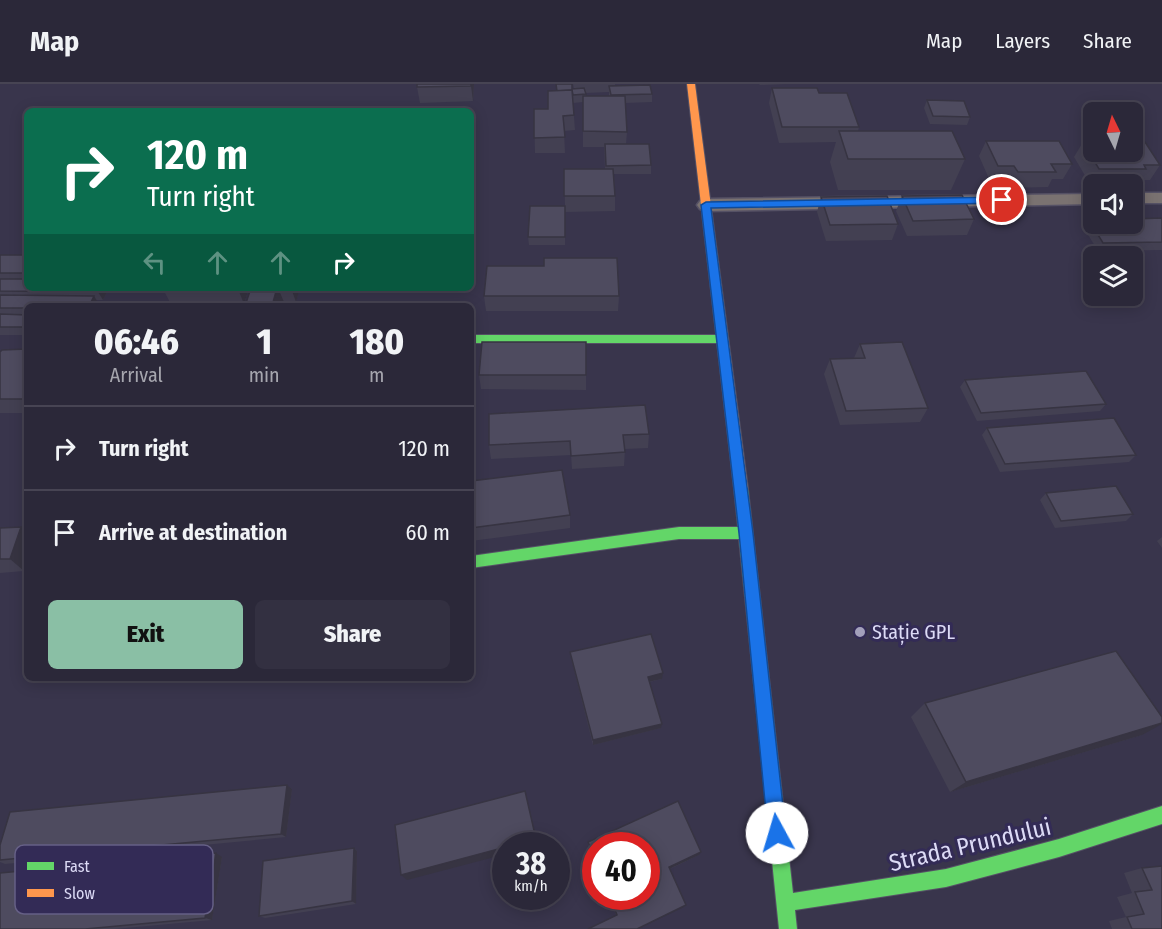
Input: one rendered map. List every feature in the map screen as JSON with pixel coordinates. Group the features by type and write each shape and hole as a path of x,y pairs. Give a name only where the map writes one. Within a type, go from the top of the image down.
{"street":[{"path":"691,84 746,533 788,929"},
{"path":"474,339 722,339"},
{"path":"474,562 679,533 746,533"},
{"name":"Strada Prundului","path":"784,903 946,878 1059,848 1162,815"}],"lane":[{"path":"1143,198 1162,198"},
{"path":"706,205 1083,199"}],"building":[{"path":"417,84 471,84 471,86 417,87"},
{"path":"556,84 572,84 572,89 584,88 586,94 573,95 572,90 557,91"},
{"path":"650,85 652,94 611,95 609,86"},
{"path":"772,88 817,88 819,93 847,93 859,127 782,127"},
{"path":"572,90 574,115 563,116 565,137 534,138 534,109 548,109 548,91"},
{"path":"583,96 625,96 627,132 583,131"},
{"path":"927,100 964,101 970,117 933,116"},
{"path":"839,131 952,131 965,159 848,159"},
{"path":"986,141 1059,141 1072,164 1051,164 1056,172 1018,172 1014,166 998,166"},
{"path":"1143,142 1160,165 1144,165 1146,169 1099,169 1095,162 1143,162"},
{"path":"605,144 649,144 651,165 606,166"},
{"path":"564,169 613,169 615,196 564,196"},
{"path":"962,195 974,219 913,221 902,196"},
{"path":"887,196 898,224 830,225 821,197"},
{"path":"530,206 565,206 565,237 528,237"},
{"path":"1162,218 1162,242 1103,243 1098,234 1143,234 1143,219"},
{"path":"0,255 24,255 24,273 0,273"},
{"path":"544,258 617,258 619,296 484,296 487,266 544,266"},
{"path":"0,279 24,279 24,291 98,291 98,292 0,291"},
{"path":"250,291 276,291 273,303 246,303"},
{"path":"0,295 94,296 90,303 24,303 24,308 0,308"},
{"path":"0,314 24,315 24,327 0,327"},
{"path":"482,342 586,342 586,375 479,375"},
{"path":"902,342 928,408 846,411 830,359 865,358 860,344"},
{"path":"24,349 24,399 0,399 0,352"},
{"path":"1086,371 1106,404 981,413 965,380"},
{"path":"645,405 649,434 623,435 625,452 571,456 570,441 489,445 489,414"},
{"path":"1114,418 1136,455 1005,464 987,428"},
{"path":"562,470 570,515 474,528 474,481"},
{"path":"1116,486 1133,514 1061,521 1046,493"},
{"path":"21,527 10,559 0,559 0,528"},
{"path":"651,634 663,673 648,677 662,724 593,740 570,652"},
{"path":"1116,651 1162,717 1162,723 966,782 925,703"},
{"path":"287,785 281,834 162,845 15,845 15,859 0,860 0,845 10,812"},
{"path":"525,791 534,832 492,832 492,851 401,875 395,825"},
{"path":"678,801 701,852 669,867 686,905 637,929 588,929 617,915 615,910 660,910 660,832 610,832"},
{"path":"354,848 352,901 259,916 263,861"},
{"path":"213,853 216,853 213,871"},
{"path":"1162,866 1162,929 1132,929 1127,917 1144,914 1135,892 1152,890 1142,868"},
{"path":"15,872 15,914 206,914 205,918 85,929 0,929 0,873"}],"traffic: fast":[{"path":"474,339 722,339"},
{"path":"741,489 788,929"},
{"path":"474,562 679,533 746,533"},
{"path":"784,903 946,878 1059,848 1162,815"}],"traffic: slow":[{"path":"691,84 741,489"}],"place":[{"name":"Stație GPL","path":"860,632"}],"route":[{"path":"777,833 746,533 706,205 1002,200"}]}
